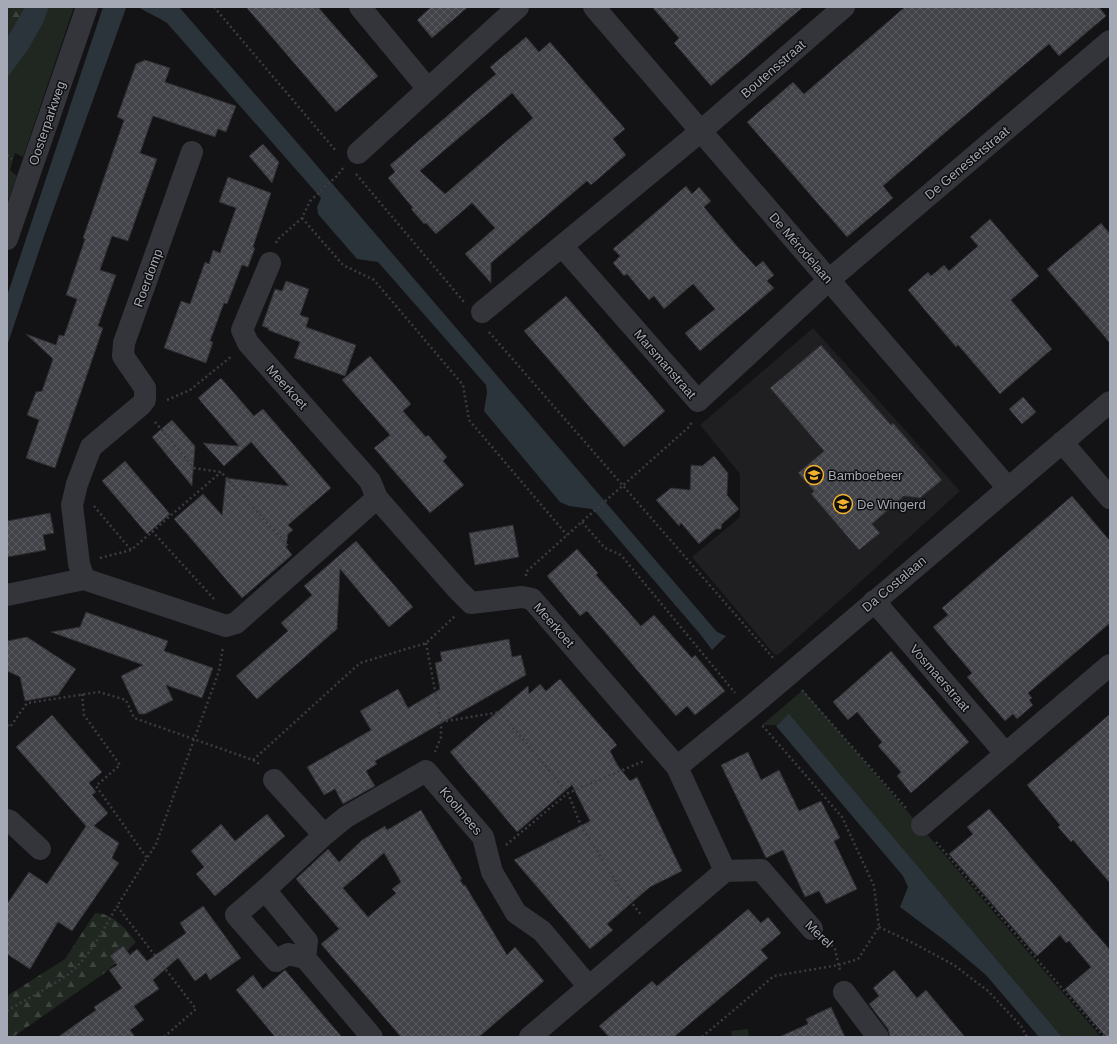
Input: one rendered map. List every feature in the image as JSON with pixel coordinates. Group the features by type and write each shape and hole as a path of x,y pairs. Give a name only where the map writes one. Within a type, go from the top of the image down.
{"street":[{"name":"Oosterparkweg","path":"7,239 87,7"},
{"path":"360,7 428,89"},
{"path":"355,161 428,89 518,7"},
{"name":"De Mérodelaan","path":"594,7 1008,488"},
{"name":"Boutensstraat","path":"701,131 844,7"},
{"name":"De Genestetstraat","path":"829,280 1108,47"},
{"path":"479,315 701,131"},
{"name":"Roerdomp","path":"143,402 145,388 123,356 124,343 192,152"},
{"name":"Marsmanstraat","path":"562,246 698,401 829,280"},
{"name":"Meerkoet","path":"270,263 242,330 248,343 370,481 378,498 471,603 522,597 532,599 671,760"},
{"path":"82,571 72,505 77,484 91,448 143,402"},
{"name":"Da Costalaan","path":"671,760 791,675 874,601 1110,402"},
{"path":"1062,442 1110,498"},
{"path":"7,595 82,571 231,624 378,498"},
{"name":"Vosmaerstraat","path":"874,601 1006,754"},
{"path":"922,825 1110,665"},
{"path":"530,1037 725,871 671,760"},
{"path":"372,1037 305,958 288,954 276,961 236,915 346,817 426,771"},
{"name":"Koolmees","path":"426,771 483,837 492,872 516,913 542,931 589,987"},
{"path":"274,780 324,835"},
{"path":"7,820 10,821 40,849"},
{"name":"Merel","path":"725,871 761,870 812,929"},
{"path":"265,890 307,941 305,958"},
{"path":"844,992 878,1037"}],"path":[{"path":"214,7 337,151"},
{"path":"355,161 479,315 622,486 791,675 1104,1037"},
{"path":"270,263 277,240 302,218 310,200 338,175"},
{"path":"302,218 343,265 374,280 463,385 469,420 567,535"},
{"path":"143,402 159,403 190,390 248,343"},
{"path":"522,597 526,572 690,426 698,401"},
{"path":"143,402 194,468 221,472 304,563"},
{"path":"82,571 130,550 221,472"},
{"path":"77,484 130,550"},
{"path":"582,522 605,548 621,555 739,698"},
{"path":"7,1011 66,975 82,960 94,944 156,844 218,672 231,624 152,531"},
{"path":"253,760 360,663 426,643 471,603"},
{"path":"426,643 441,722 441,737 426,771"},
{"path":"7,725 10,727 26,703 99,692 126,700 134,718 253,760 263,766 274,780"},
{"path":"82,694 84,714 120,765 96,786 147,858"},
{"path":"441,722 500,712 568,793 581,826 619,886 654,932"},
{"path":"489,859 568,793 671,760"},
{"path":"117,906 196,1010 164,1037"},
{"path":"879,927 948,962 971,978 988,991 1021,1026 1027,1037"},
{"name":"Merel","path":"812,929 820,932 835,950 844,992"}],"shaded area":[{"path":"25,7 49,7 43,23 29,48 7,78 7,38"},
{"path":"103,7 128,7 126,8 44,236 7,346 7,296"},
{"path":"138,7 179,7 717,632 726,636 712,650 700,634 592,509 569,506 560,502 484,411 487,393 486,385 378,262 357,259 318,214 317,207 321,198 167,23"},
{"name":"De Wingerd","path":"813,328 960,491 778,655 774,654 692,557 740,517 740,474 700,425"},
{"path":"789,714 1062,1037 1039,1037 986,975 948,943 900,907 908,887 903,876 776,726"}],"green space":[{"path":"7,7 74,7 23,157 15,153 10,170 17,176 7,203"},
{"path":"7,7 25,7 7,38"},
{"path":"803,690 1101,1037 1062,1037 789,715 777,725 762,725"},
{"path":"95,913 108,916 113,919 128,932 136,942 106,972 13,1037 7,1037 7,996 65,959"},
{"path":"748,1029 749,1037 732,1037 731,1031"}],"building":[{"path":"246,7 318,7 378,76 336,112"},
{"path":"431,7 468,7 432,38 417,20"},
{"path":"652,7 803,7 711,86 674,43 679,38"},
{"path":"905,7 1099,7 1106,16 1059,56 1049,44 1031,59 883,186 893,198 847,237 747,122 793,82 804,94"},
{"path":"526,37 539,52 550,42 625,129 613,139 626,155 591,185 587,181 491,263 491,283 465,254 495,228 472,203 436,234 426,223 424,224 411,209 413,208 388,178 395,172 390,165 496,74 490,67","holes":["512,93 533,118 445,194 420,171"]},
{"path":"145,60 170,68 165,82 236,106 226,132 218,129 215,137 153,116 140,153 157,159 128,241 112,236 100,270 116,275 98,326 103,328 55,468 26,458 39,420 27,415 36,392 42,391 53,359 26,334 56,345 59,335 64,336 77,299 66,295 85,239 83,238 124,120 117,117 136,64"},
{"path":"263,144 279,162 272,183 249,156"},
{"path":"228,177 271,193 248,267 242,265 227,304 224,303 210,341 213,342 206,363 164,348 181,301 190,304 205,262 209,264 213,250 220,253 236,208 219,202"},
{"path":"686,186 692,194 699,187 711,201 704,207 736,245 756,267 763,261 774,275 767,281 774,288 700,351 685,333 715,309 693,284 664,309 654,296 649,300 627,274 624,276 613,263 620,256 613,249"},
{"path":"990,219 1039,276 1011,300 1052,349 1000,394 958,345 956,347 908,290 928,272 931,276 944,265 949,271 978,246 970,237"},
{"path":"1101,223 1110,234 1110,343 1047,269"},
{"path":"286,281 309,289 300,315 309,318 306,327 356,345 345,376 294,358 300,342 268,330 268,328 262,326 275,289 282,291"},
{"path":"566,296 665,411 624,447 524,331"},
{"path":"821,345 891,425 893,423 942,480 920,498 904,496 872,524 880,533 859,550 811,494 814,491 798,473 824,451 770,388"},
{"path":"370,356 411,404 403,411 426,437 428,435 447,457 443,461 464,485 430,513 374,448 390,435 342,380"},
{"path":"221,378 254,416 263,409 331,488 288,525 293,530 288,534 286,547 292,555 242,598 174,519 203,494 222,515 226,478 289,486 251,442 224,466 203,443 239,446 198,398"},
{"path":"1023,397 1036,412 1022,424 1009,409"},
{"path":"172,420 195,446 192,486 152,437"},
{"path":"714,456 728,473 727,495 739,509 722,524 721,529 716,529 699,544 681,523 679,526 656,500 671,488 690,490 691,465 702,466"},
{"path":"125,461 170,514 147,534 102,481"},
{"path":"1072,496 1110,541 1110,623 1028,693 1032,698 1029,700 1033,705 1017,719 1013,714 1005,721 967,677 972,673 933,627 948,615 942,608"},
{"path":"50,513 54,533 43,535 46,550 7,557 7,521"},
{"path":"513,525 519,557 475,565 469,533"},
{"path":"356,541 413,607 389,627 340,569 337,629 257,699 236,676 288,631 281,623 312,595 304,586"},
{"path":"577,549 598,573 596,575 641,626 654,615 692,658 695,655 725,691 695,715 687,706 676,716 587,611 580,616 547,576"},
{"path":"86,612 168,641 164,651 213,668 202,698 166,685 173,700 145,714 139,714 121,676 143,665 51,632 80,627"},
{"path":"27,637 76,669 58,695 25,701 20,677 7,671 7,641"},
{"path":"509,639 512,657 521,655 526,675 375,761 377,764 366,771 375,786 343,804 335,789 324,795 307,767 371,730 360,711 398,689 408,708 440,689 435,663 442,661 440,652"},
{"path":"891,651 969,742 911,793 897,776 901,772 878,746 882,742 857,712 848,720 833,702"},
{"path":"560,679 617,745 610,751 618,766 630,781 637,777 682,871 650,887 607,924 613,930 590,949 514,860 590,821 572,785 517,832 450,752 528,686 529,694 540,684 546,691"},
{"path":"1110,714 1110,883 1073,840 1071,842 1058,827 1060,825 1027,785"},
{"path":"52,715 102,772 89,783 96,792 92,795 108,813 94,826 119,843 112,858 119,863 72,931 58,922 30,969 7,954 7,904 29,872 47,884 86,826 16,747"},
{"path":"748,752 761,780 779,770 799,811 821,801 840,838 834,841 857,889 826,904 819,891 805,897 783,850 766,858 721,765"},
{"path":"989,809 1110,950 1110,1037 1106,1037 1065,989 1091,967 1069,941 1066,943 1060,935 1037,956 949,854 973,834 967,827"},
{"path":"421,810 462,879 460,880 464,886 465,885 507,955 515,947 544,981 479,1037 401,1037 321,944 339,929 296,879 328,849 339,862 362,840 385,826 387,830","holes":["384,853 401,882 392,889 396,893 368,917 343,888"]},
{"path":"267,814 285,836 215,896 196,874 204,867 191,851 221,824 235,841"},
{"path":"203,906 241,958 210,980 206,973 195,981 178,958 153,980 159,989 134,1006 144,1020 130,1030 135,1037 58,1037 96,1010 94,1007 122,988 109,970 117,965 110,956 123,946 130,955 137,949 147,961 186,933 180,923"},
{"path":"748,909 761,923 768,917 781,933 761,950 768,958 674,1037 609,1037 599,1026 652,981 657,986"},
{"path":"285,970 342,1037 275,1037 236,990 253,975 263,989"},
{"path":"894,970 917,998 926,990 965,1037 890,1037 888,1029 869,1004 879,996 873,988"},
{"path":"831,1007 845,1037 779,1037 808,1024 806,1019"}],"place":[{"name":"Bamboebeer","path":"814,475"},
{"name":"De Wingerd","path":"843,504"}]}
